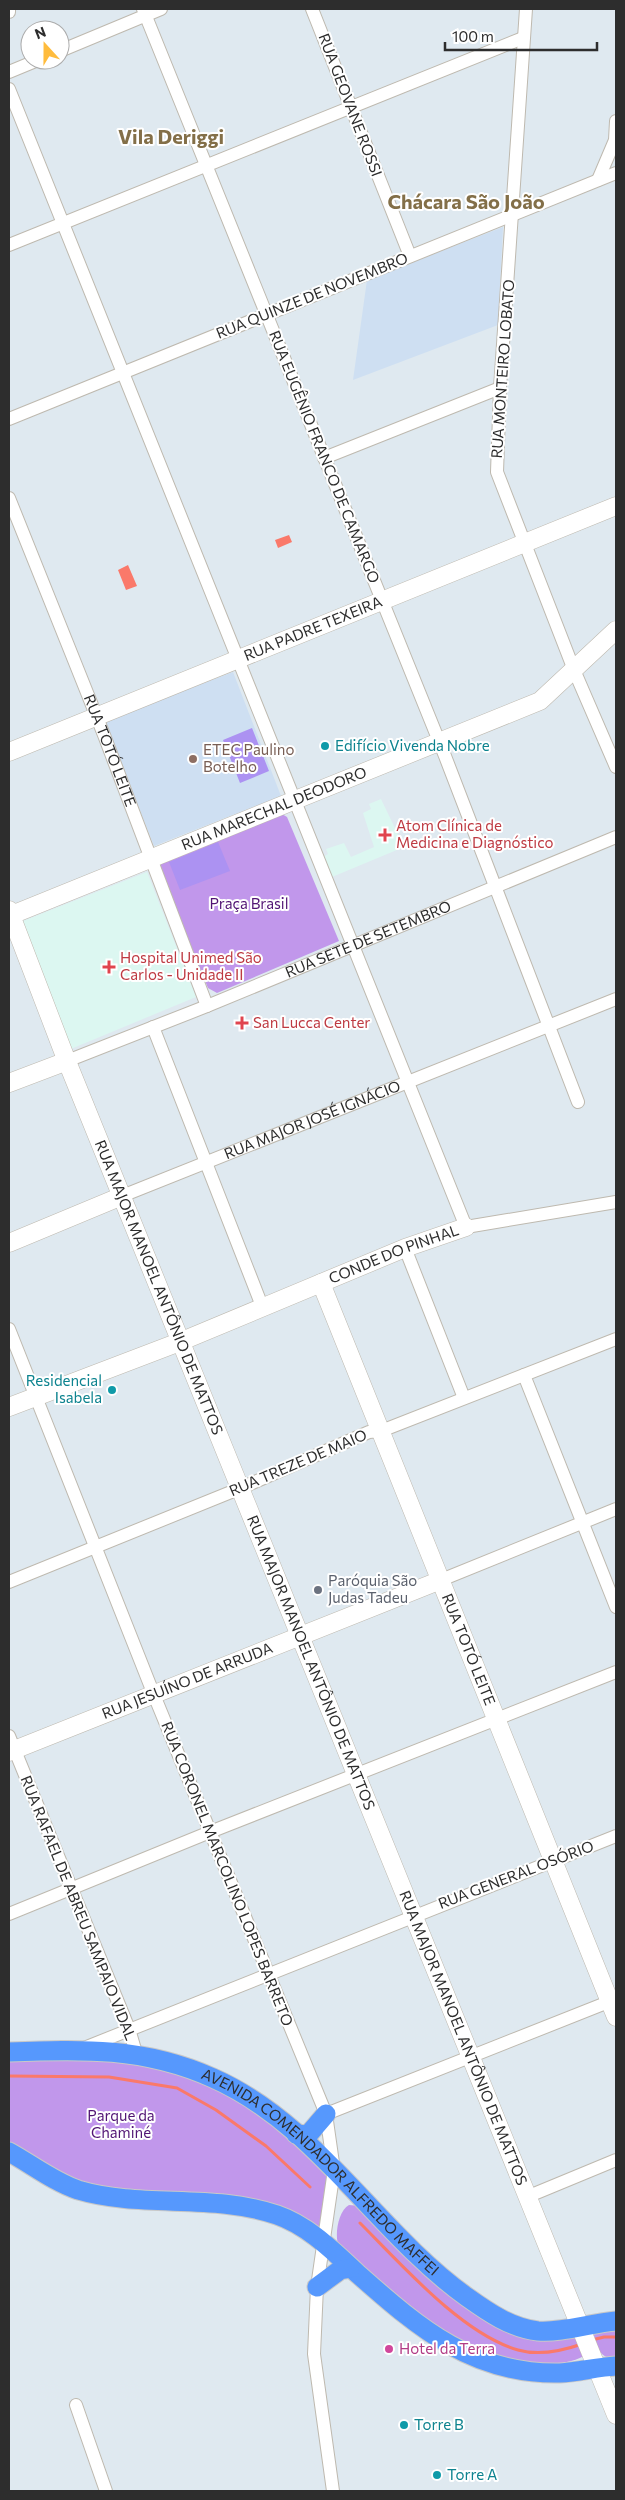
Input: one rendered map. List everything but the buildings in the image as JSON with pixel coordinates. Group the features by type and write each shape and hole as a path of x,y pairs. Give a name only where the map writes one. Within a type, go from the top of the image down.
{"main road":[{"name":"AVENIDA COMENDADOR ALFREDO MAFFEI","path":"9,2052 82,2049 136,2053 171,2062 213,2078 247,2096 296,2134 334,2170 412,2252 450,2285 483,2308 518,2326 537,2331 582,2330 616,2321"},
{"path":"296,2134 308,2134 326,2114"},
{"path":"9,2152 78,2190 130,2198 253,2209 277,2215 300,2226 422,2327 460,2352 480,2360 521,2371 543,2373 595,2364 616,2366"},
{"path":"316,2287 340,2270 351,2268"}],"street":[{"path":"70,46 144,12 161,9"},
{"name":"RUA GEOVANE ROSSI","path":"312,9 410,256"},
{"name":"RUA MONTEIRO LOBATO","path":"526,9 500,388 497,472 574,670 616,767"},
{"name":"RUA EUGÊNIO FRANCO DE CAMARGO","path":"144,12 440,743 578,1102"},
{"path":"9,245 523,38"},
{"path":"9,89 466,1226"},
{"path":"598,180 616,141 616,121"},
{"name":"RUA QUINZE DE NOVEMBRO","path":"9,419 616,173"},
{"path":"324,458 500,388"},
{"name":"RUA TOTÓ LEITE","path":"9,498 152,858 207,1006"},
{"name":"RUA PADRE TEXEIRA","path":"9,752 616,506"},
{"name":"RUA MARECHAL DEODORO","path":"9,914 440,743 540,701 616,630"},
{"name":"RUA SETE DE SETEMBRO","path":"9,1083 207,1006 616,837"},
{"name":"RUA MAJOR MANOEL ANTÔNIO DE MATTOS","path":"9,914 470,2058 529,2196 616,2415"},
{"name":"RUA MAJOR JOSÉ IGNÁCIO","path":"9,1243 204,1162 616,999"},
{"path":"153,1027 204,1162 262,1306"},
{"name":"CONDE DO PINHAL","path":"9,1407 182,1340 405,1248 466,1226 615,1204"},
{"path":"405,1248 464,1398"},
{"name":"RUA TOTÓ LEITE","path":"321,1283 614,2006"},
{"name":"RUA CORONEL MARCOLINO LOPES BARRETO","path":"9,1329 154,1695 326,2114 334,2170 316,2287 314,2354 333,2491"},
{"name":"RUA TREZE DE MAIO","path":"9,1582 241,1488 368,1432 381,1431 616,1339"},
{"path":"524,1376 616,1607"},
{"name":"RUA JESUÍNO DE ARRUDA","path":"11,1746 154,1695 299,1635 616,1509"},
{"path":"9,1914 210,1832 616,1672"},
{"name":"RUA RAFAEL DE ABREU SAMPAIO VIDAL","path":"11,1746 128,2029 136,2053"},
{"name":"RUA GENERAL OSÓRIO","path":"82,2049 268,1973 616,1836"},
{"path":"326,2114 470,2058 614,2006"},
{"path":"529,2196 616,2160"},
{"path":"76,2405 106,2491"}],"shaded area":[{"path":"503,227 498,325 353,380 367,280"},
{"path":"289,535 292,542 278,548 275,540"},
{"path":"128,565 137,586 126,590 118,570"},
{"name":"ETEC Paulino Botelho","path":"233,672 281,796 154,846 105,721"},
{"path":"252,728 269,771 240,783 223,740"},
{"name":"Atom Clínica de Medicina e Diagnóstico","path":"381,799 404,847 332,877 323,857 328,854 326,849 344,843 351,857 374,847 363,813 371,809 369,804"},
{"path":"218,842 230,871 180,890 169,862"},
{"name":"Hospital Unimed São Carlos - Unidade II","path":"147,872 196,997 66,1051 18,923"}],"green space":[{"name":"Praça Brasil","path":"282,814 287,817 339,941 217,993 208,988 160,870 161,863"},
{"name":"Parque da Chaminé","path":"82,2049 213,2078 334,2170 323,2244 277,2215 104,2195 9,2152 9,2052"},
{"path":"349,2205 361,2206 462,2302 575,2334 584,2356 572,2361 554,2363 512,2360 470,2346 451,2336 339,2247 337,2237 338,2224 342,2213"},
{"path":"616,2324 616,2358 610,2358 599,2350 592,2330"}],"waterway":[{"path":"9,2076 109,2077 177,2088 216,2110 266,2146 310,2187"},
{"path":"360,2223 433,2296 454,2314 497,2342 518,2350 534,2353 558,2351 582,2344"},
{"path":"592,2340 616,2337"}],"place":[{"name":"Edifício Vivenda Nobre","path":"325,746"},
{"name":"ETEC Paulino Botelho","path":"193,759"},
{"name":"Atom Clínica de Medicina e Diagnóstico","path":"385,835"},
{"name":"Hospital Unimed São Carlos - Unidade II","path":"109,967"},
{"name":"San Lucca Center","path":"242,1023"},
{"name":"Residencial Isabela","path":"112,1390"},
{"name":"Paróquia São Judas Tadeu","path":"318,1590"},
{"name":"Hotel da Terra","path":"389,2349"},
{"name":"Torre B","path":"404,2425"},
{"name":"Torre A","path":"437,2475"}],"district":[{"name":"Vila Deriggi","path":"171,137"},
{"name":"Chácara São João","path":"466,202"}]}
